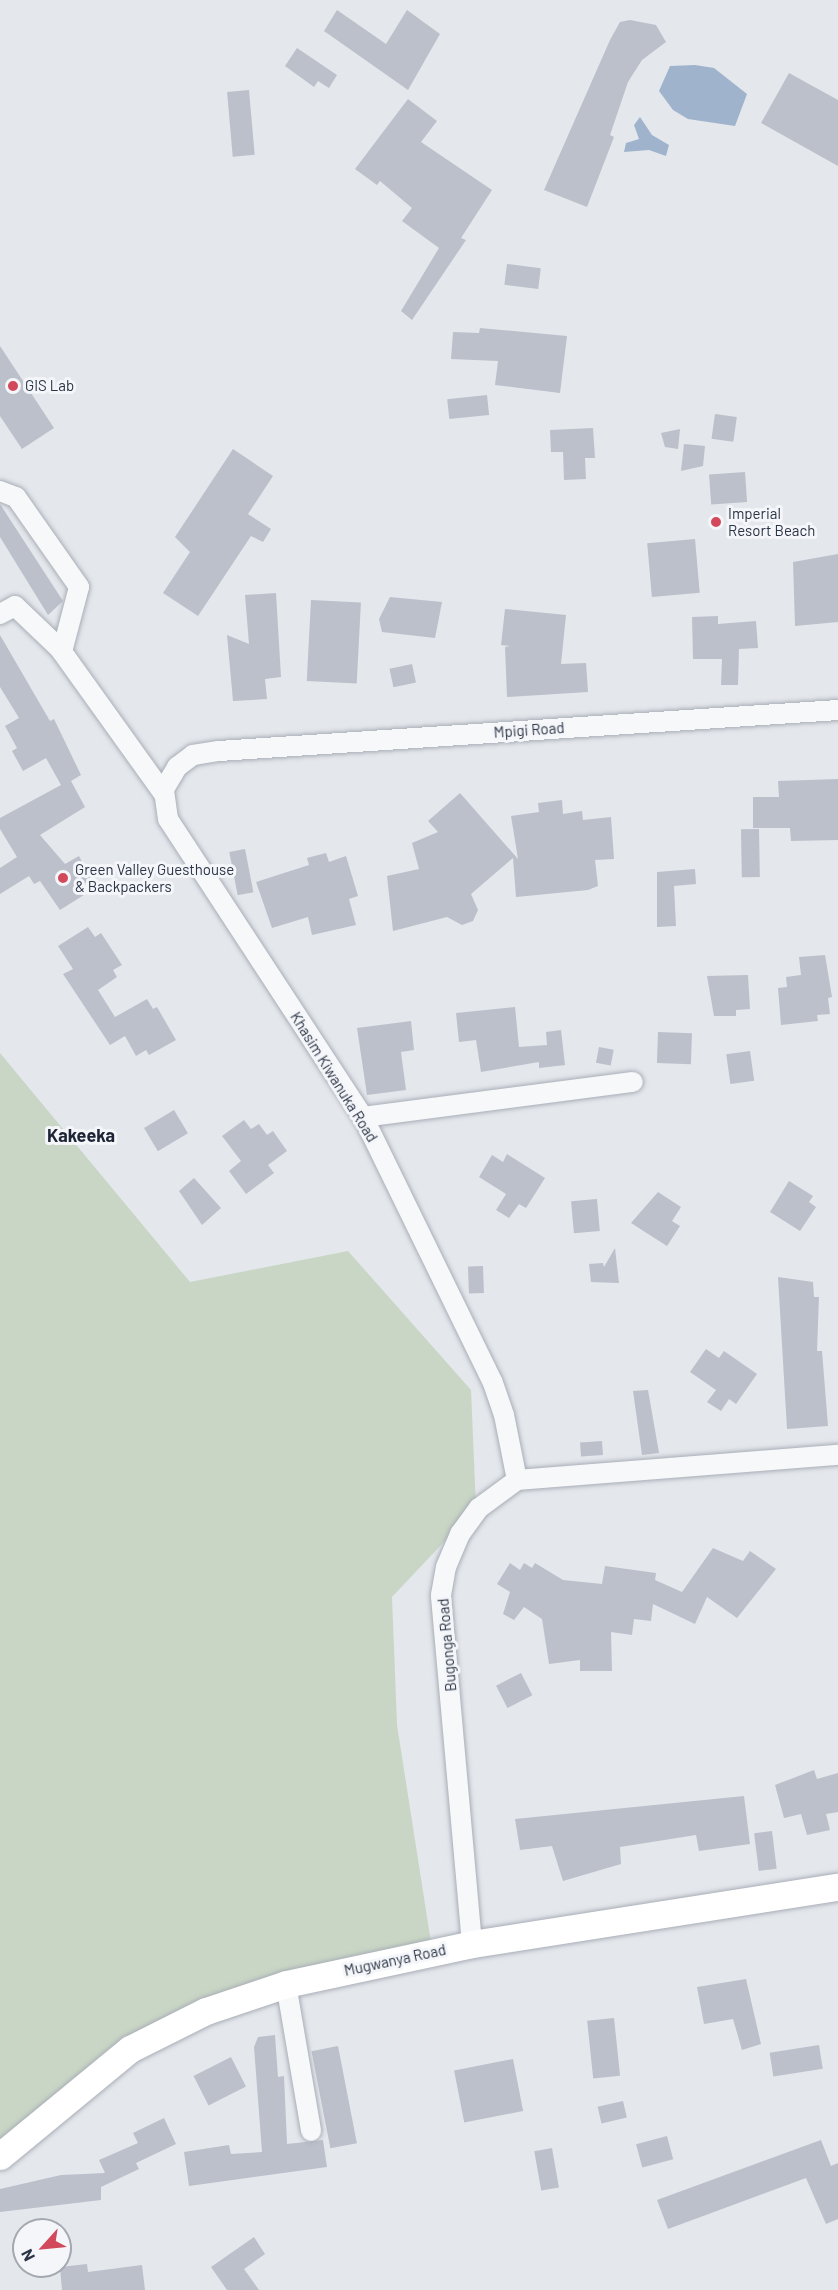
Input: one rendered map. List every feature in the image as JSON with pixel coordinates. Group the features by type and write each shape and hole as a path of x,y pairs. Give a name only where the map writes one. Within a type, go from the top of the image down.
{"street":[{"path":"0,491 16,497 79,587 62,652"},
{"path":"0,614 15,606 62,652 163,794"},
{"name":"Mpigi Road","path":"163,794 177,767 194,755 219,751 838,710"},
{"name":"Khasim Kiwanuka Road","path":"163,794 168,819 363,1117 492,1381 504,1414 517,1480"},
{"path":"363,1117 633,1082"},
{"path":"517,1480 838,1455"},
{"name":"Bugonga Road","path":"472,1944 441,1595 446,1567 460,1534 479,1508 517,1480"},
{"name":"Mugwanya Road","path":"0,2156 130,2049 206,2011 286,1984 472,1944 838,1887"},
{"path":"286,1984 311,2131"}],"green space":[{"path":"0,1053 190,1282 348,1251 471,1390 476,1508 392,1597 397,1725 432,1949 144,2035 0,2161"}],"water":[{"path":"695,65 714,68 747,94 735,126 688,119 673,110 659,91 670,66"},
{"path":"640,117 652,135 669,145 666,156 649,150 624,152 626,143 639,139 634,125"}],"building":[{"path":"337,10 386,44 407,10 440,34 408,90 324,31"},
{"path":"630,20 656,25 666,42 642,60 628,82 610,135 614,137 587,207 544,190 610,40 620,22"},
{"path":"297,48 337,75 329,88 318,81 314,87 285,66"},
{"path":"789,73 838,100 838,166 761,123"},
{"path":"249,90 255,155 233,157 227,92"},
{"path":"408,99 437,121 421,142 492,190 461,238 466,240 412,320 401,311 439,248 402,221 412,208 380,181 377,185 355,169"},
{"path":"507,264 541,268 538,289 504,285"},
{"path":"480,328 567,336 560,393 495,385 498,361 451,359 453,332 479,333"},
{"name":"GIS Lab","path":"0,346 54,428 22,449 0,416"},
{"path":"487,395 489,415 449,419 447,399"},
{"path":"715,414 737,417 733,442 712,439"},
{"path":"593,428 595,458 585,458 586,479 564,480 563,452 551,452 550,430"},
{"path":"680,429 678,449 665,447 661,433"},
{"path":"684,444 705,446 703,466 681,471"},
{"path":"233,449 273,476 248,514 271,529 263,542 251,536 198,616 163,593 190,552 175,537"},
{"path":"745,472 747,502 711,504 709,475"},
{"path":"0,504 63,601 48,615 0,537"},
{"path":"695,539 700,593 652,597 647,543"},
{"path":"838,554 838,622 795,626 793,562"},
{"path":"276,593 281,677 265,679 267,699 233,701 227,635 249,644 245,595"},
{"path":"390,597 442,602 435,638 382,632 379,619"},
{"path":"311,600 361,603 357,684 307,681"},
{"path":"505,609 566,615 561,664 586,663 588,692 507,697 505,647 510,646 501,645"},
{"path":"718,616 718,624 756,621 758,648 739,649 738,685 721,685 722,659 693,659 692,617"},
{"path":"0,635 50,721 54,719 81,775 71,781 85,807 40,835 65,864 79,856 90,878 83,885 87,893 60,910 40,881 34,884 29,876 0,894 0,868 17,857 0,829 0,818 61,785 46,758 23,771 12,751 17,748 5,726 19,718 0,687"},
{"path":"412,664 416,683 393,687 390,669"},
{"path":"838,779 838,840 791,841 790,828 753,828 753,797 779,797 778,781"},
{"path":"460,793 518,859 511,816 539,812 538,803 562,800 563,814 582,811 583,820 611,817 614,859 595,860 598,886 588,890 516,897 513,858 471,894 478,910 473,921 462,925 447,917 393,931 387,876 419,869 412,843 438,832 428,821"},
{"path":"741,829 759,829 760,877 742,877"},
{"path":"245,849 253,892 238,895 229,852"},
{"path":"326,853 329,862 346,856 358,896 349,899 356,925 312,935 308,917 272,928 256,882 309,865 307,858"},
{"path":"695,869 696,884 674,886 676,926 657,927 657,872"},
{"path":"88,927 95,937 101,933 122,965 113,970 117,977 98,990 115,1017 147,999 153,1009 157,1007 176,1040 149,1055 146,1050 136,1056 125,1036 110,1045 63,974 73,969 58,946"},
{"path":"825,955 832,997 828,998 830,1014 817,1015 818,1021 781,1025 778,988 787,987 786,977 801,975 799,957"},
{"path":"748,975 750,1009 736,1010 736,1016 714,1016 707,976"},
{"path":"515,1007 519,1047 547,1045 546,1032 561,1030 565,1065 539,1068 539,1062 481,1072 476,1040 459,1042 456,1013"},
{"path":"411,1021 414,1050 401,1052 406,1090 367,1095 357,1028"},
{"path":"658,1032 692,1033 691,1064 657,1063"},
{"path":"599,1047 614,1050 611,1066 596,1063"},
{"path":"750,1051 754,1081 730,1084 726,1054"},
{"path":"174,1110 188,1133 158,1151 144,1128"},
{"path":"244,1120 251,1129 259,1124 267,1135 273,1131 287,1151 268,1165 274,1173 246,1194 229,1171 241,1161 222,1136"},
{"path":"507,1154 545,1178 526,1208 519,1204 509,1218 496,1210 506,1194 479,1177 492,1155 503,1162"},
{"path":"194,1178 221,1208 202,1225 179,1191"},
{"path":"789,1181 813,1196 809,1202 816,1207 800,1231 770,1212"},
{"path":"658,1192 681,1207 672,1221 680,1226 667,1246 631,1223"},
{"path":"597,1199 600,1231 574,1233 571,1201"},
{"path":"615,1248 619,1283 591,1282 589,1264 603,1263 604,1267"},
{"path":"483,1266 484,1293 469,1294 468,1267"},
{"path":"778,1277 813,1282 814,1297 819,1297 817,1351 822,1351 828,1426 787,1429"},
{"path":"706,1349 719,1358 724,1351 757,1374 736,1404 729,1399 721,1411 707,1402 716,1390 690,1372"},
{"path":"648,1390 659,1453 642,1455 633,1391"},
{"path":"602,1441 603,1455 581,1457 580,1443"},
{"path":"713,1548 743,1561 750,1551 776,1569 737,1618 707,1597 695,1624 653,1604 651,1621 634,1619 632,1635 611,1632 612,1671 580,1671 580,1660 549,1664 542,1619 524,1607 514,1620 503,1614 510,1592 497,1584 510,1563 520,1570 524,1563 532,1568 535,1563 563,1580 602,1584 605,1566 656,1573 655,1580 682,1592"},
{"path":"521,1673 532,1695 507,1708 496,1686"},
{"path":"814,1770 817,1779 838,1773 838,1812 826,1814 830,1830 807,1835 801,1814 784,1818 775,1785"},
{"path":"744,1796 750,1844 699,1851 696,1835 620,1847 621,1864 563,1881 552,1846 520,1850 515,1819"},
{"path":"772,1831 777,1869 759,1871 754,1833"},
{"path":"746,1979 761,2044 742,2050 733,2019 704,2024 697,1987"},
{"path":"614,2018 620,2076 593,2079 587,2021"},
{"path":"275,2035 278,2077 284,2076 287,2144 323,2140 327,2167 189,2186 184,2152 229,2145 231,2154 262,2152 254,2047 258,2037"},
{"path":"819,2045 823,2069 773,2077 770,2053"},
{"path":"338,2046 357,2143 330,2148 311,2051"},
{"path":"231,2057 246,2086 209,2105 194,2076"},
{"path":"513,2059 523,2111 464,2122 454,2070"},
{"path":"623,2101 627,2118 601,2123 598,2107"},
{"path":"164,2118 176,2144 136,2163 139,2169 101,2187 101,2200 0,2212 0,2189 61,2175 105,2173 99,2160 138,2143 133,2133"},
{"path":"667,2136 673,2159 642,2167 636,2144"},
{"path":"821,2140 831,2166 838,2163 838,2219 826,2224 806,2178 668,2229 657,2200"},
{"path":"552,2148 559,2187 541,2191 534,2151"},
{"path":"254,2237 265,2254 244,2269 259,2290 227,2290 211,2267"},
{"path":"87,2264 88,2272 142,2265 145,2290 62,2290 61,2278 72,2278 72,2266"}],"place":[{"name":"GIS Lab","path":"13,386"},
{"name":"Imperial Resort Beach","path":"716,522"},
{"name":"Green Valley Guesthouse & Backpackers","path":"63,878"}],"district":[{"name":"Kakeeka","path":"81,1135"}]}
